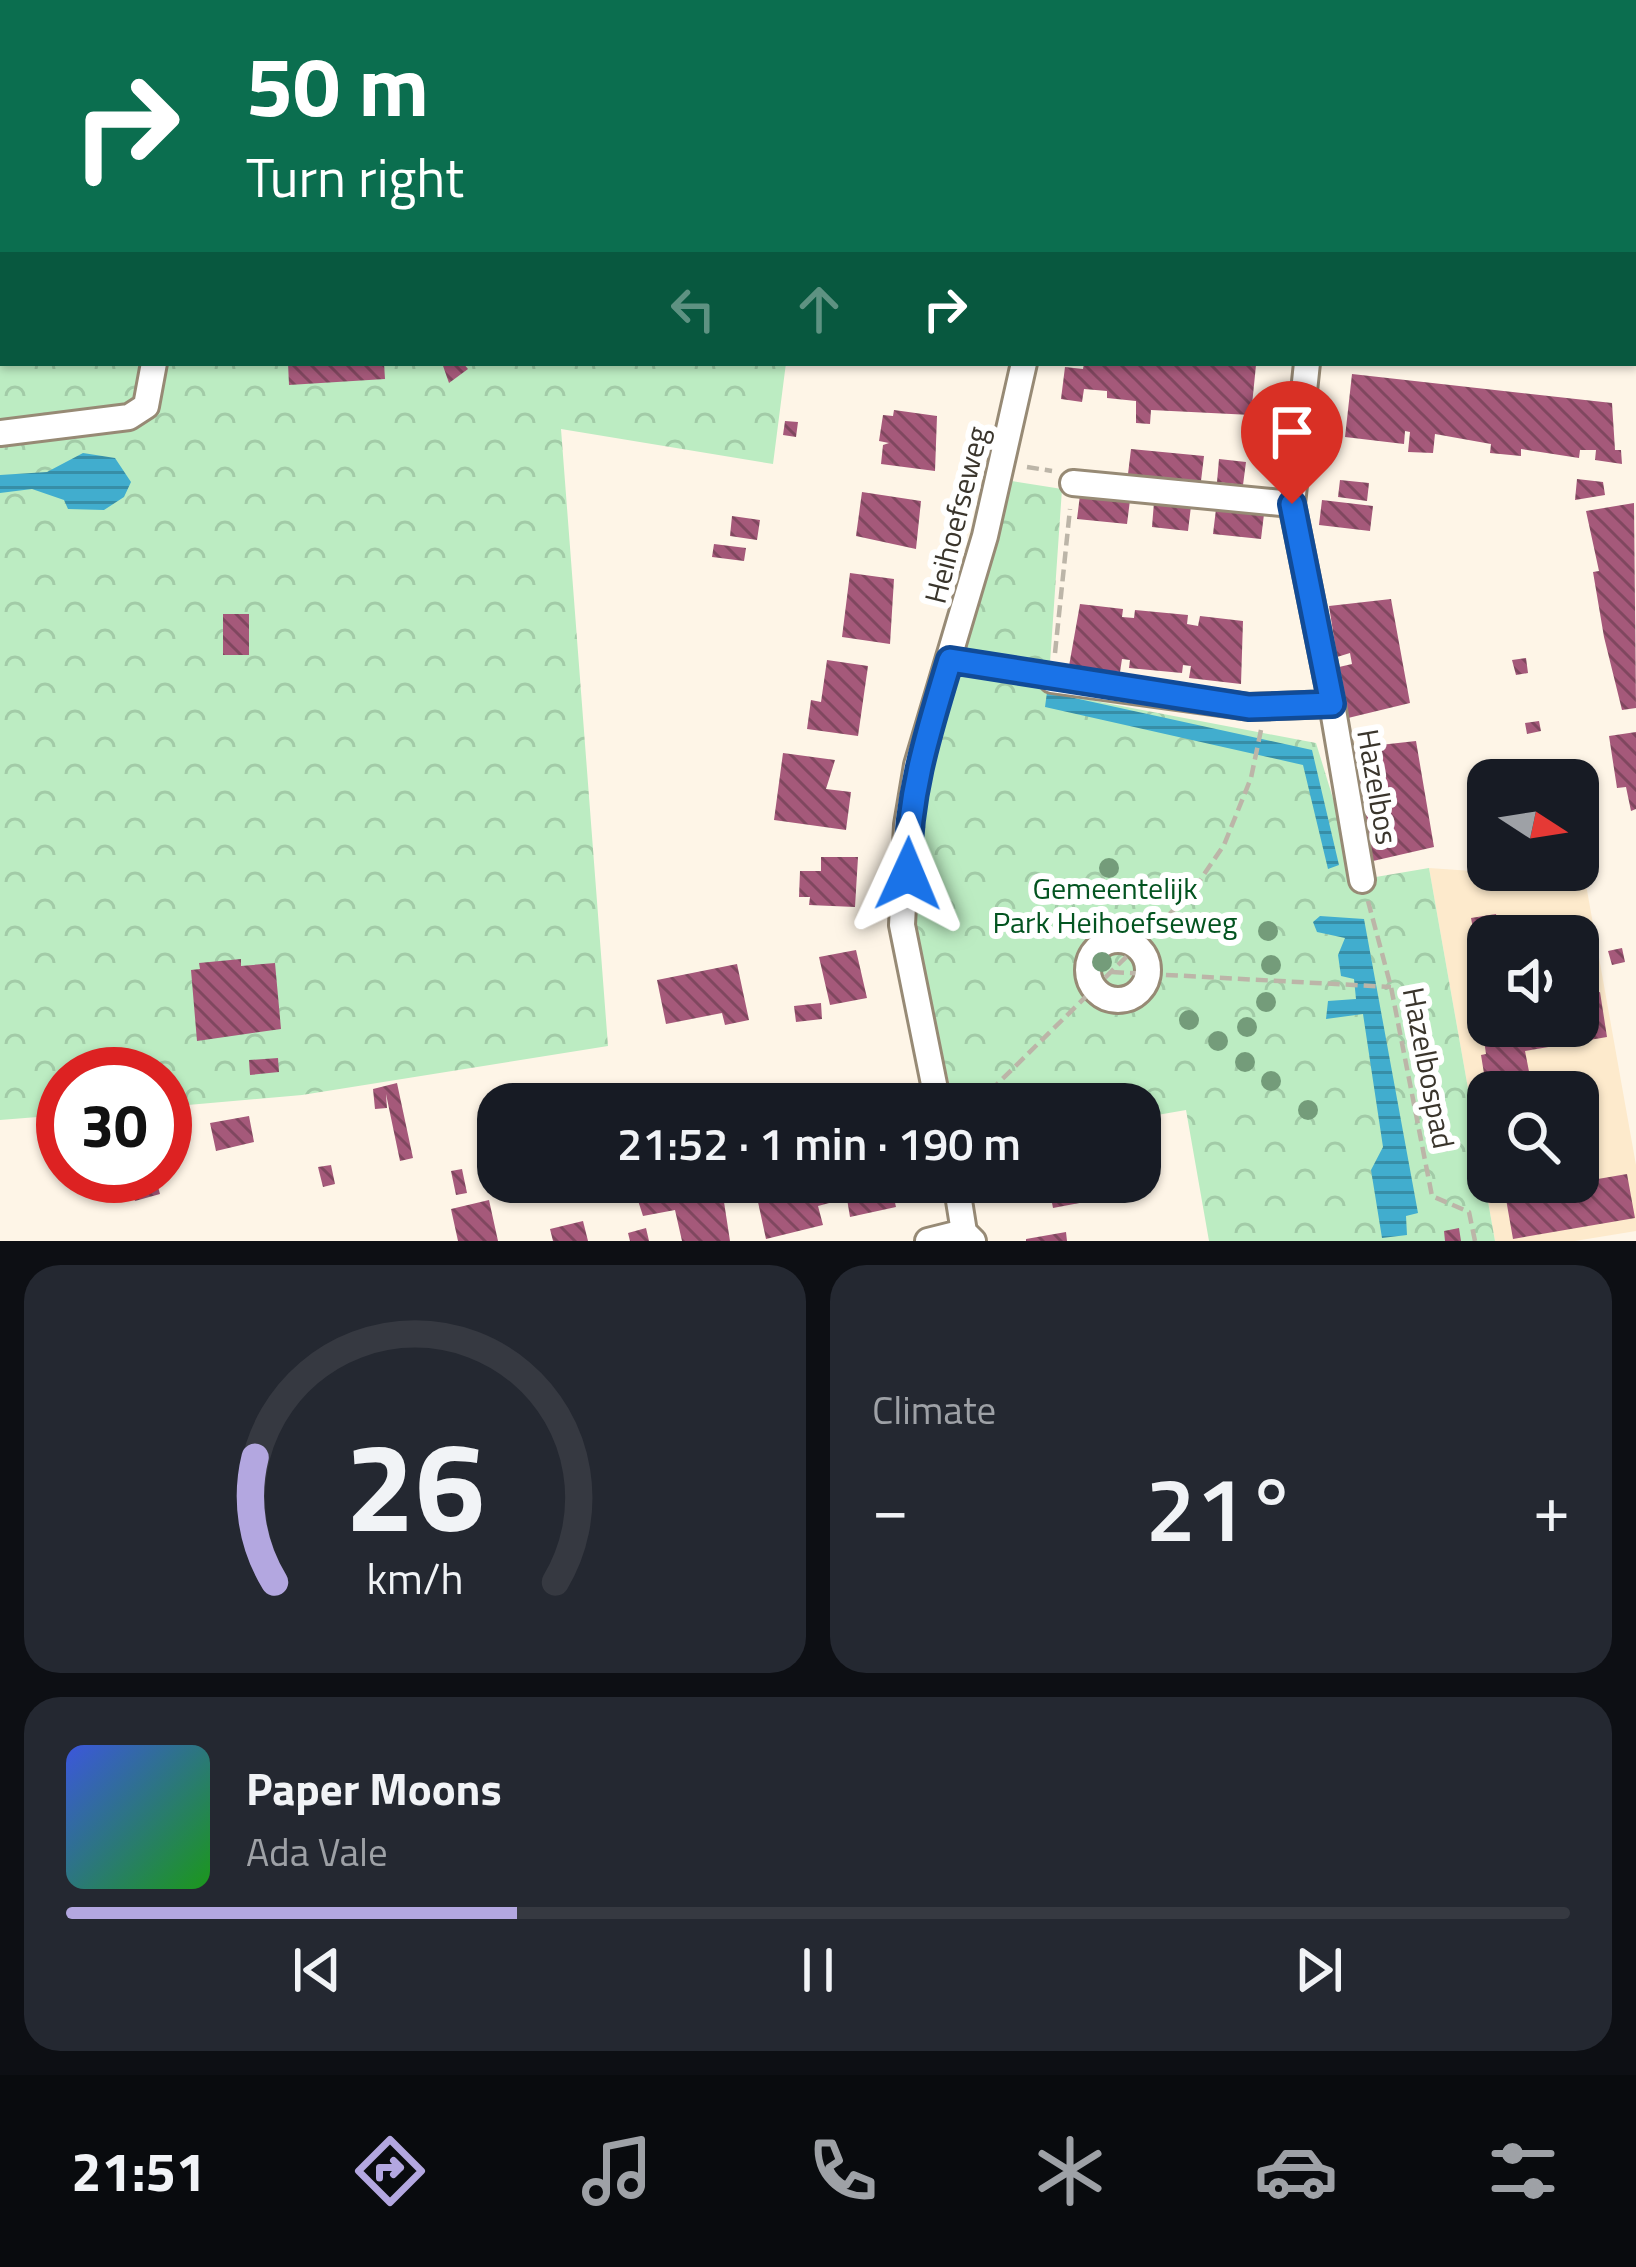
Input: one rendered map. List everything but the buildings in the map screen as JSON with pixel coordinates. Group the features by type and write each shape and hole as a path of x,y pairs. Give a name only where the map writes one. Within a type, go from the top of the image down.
{"street":[{"path":"0,433 129,417 146,406 153,366"},
{"name":"Heihoefseweg","path":"934,1083 902,925 914,785 966,663 1023,366"},
{"name":"Hazelbos","path":"1307,366 1292,504 1362,880"},
{"path":"1073,483 1292,504"},
{"name":"Hazelbos","path":"1052,680 1249,707 1332,704"},
{"path":"1118,940 1136,944 1148,963 1147,976 1140,991 1123,1000 1094,991 1088,964 1099,947 1118,940"},
{"path":"928,1241 969,1236 961,1203"}],"lane":[{"path":"966,663 1052,680"}],"path":[{"path":"1004,464 1066,473 1073,483 1052,680"},
{"path":"999,1083 1192,892 1225,845 1251,778 1264,714"},
{"name":"Hazelbospad","path":"1362,880 1391,987 1432,1196 1469,1212 1475,1241"},
{"path":"1112,972 1391,987"}],"shaded area":[{"path":"1429,868 1467,871 1467,891 1587,891 1591,915 1467,915 1467,1047 1599,1047 1599,958 1636,1165 1636,1231 1575,1241 1495,1241 1488,1203 1599,1203 1599,1071 1467,1071 1467,1083"}],"green space":[{"path":"0,366 786,366 773,464 561,429 608,1046 302,1095 192,1105 192,1047 36,1047 36,1117 0,1120"},
{"name":"Gemeentelijk Park Heihoefseweg","path":"1005,480 1062,489 1048,692 1316,743 1358,880 1429,868 1467,1083 1467,1203 1488,1203 1495,1241 1209,1241 1186,1110 1161,1114 1161,1083 949,1083 911,924 911,875 930,757"}],"water":[{"path":"83,453 115,458 131,482 124,497 104,510 68,509 64,500 32,489 0,493 0,475 47,472"},
{"path":"1047,692 1312,750 1339,865 1328,869 1303,765 1045,707"},
{"path":"1320,916 1364,919 1418,1213 1406,1216 1407,1235 1382,1238 1371,1170 1383,1147 1363,1014 1326,1019 1328,1001 1356,999 1354,979 1341,976 1338,955 1345,938 1317,932 1313,922"}],"route":[{"path":"908,874 907,825 917,765 950,660 1052,680 1249,707 1332,704 1292,504"}]}
